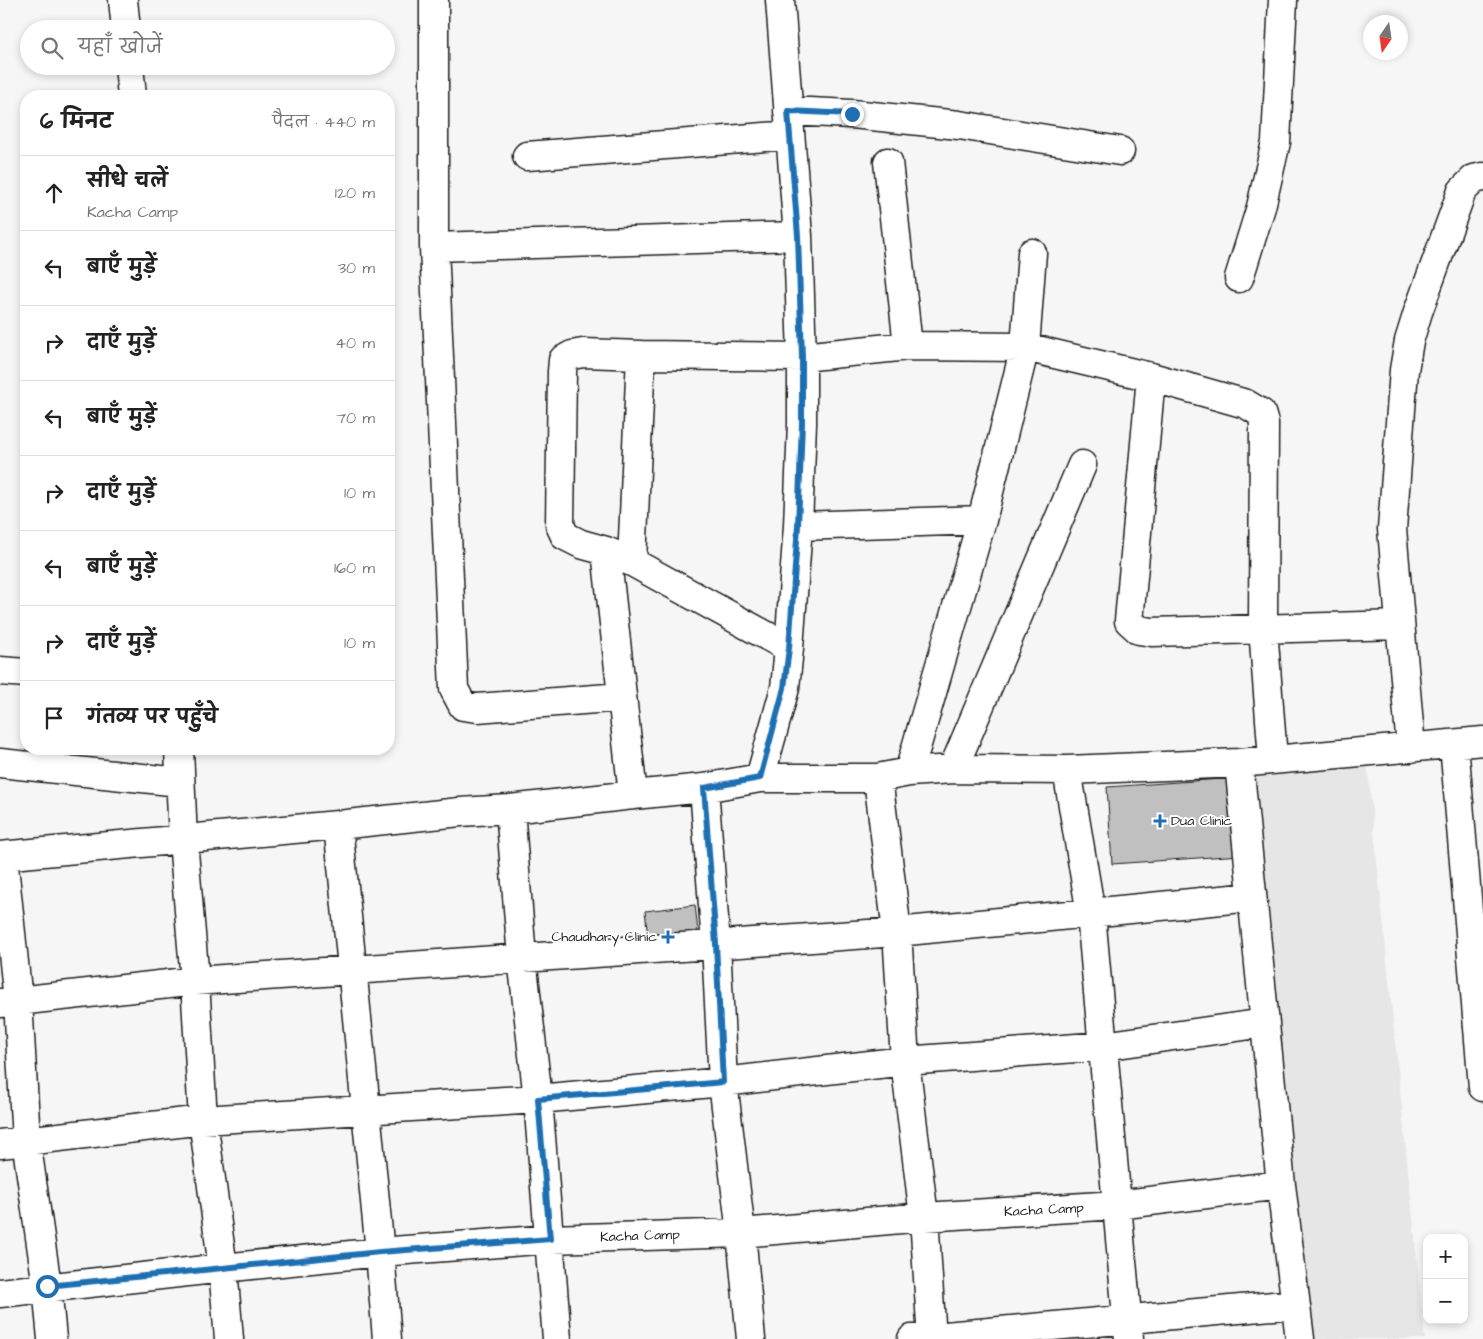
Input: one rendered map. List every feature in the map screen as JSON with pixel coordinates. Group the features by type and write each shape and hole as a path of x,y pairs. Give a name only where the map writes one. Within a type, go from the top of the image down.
{"street":[{"path":"123,0 125,20"},
{"path":"434,0 434,247 454,689 463,706 477,708 622,697"},
{"path":"760,778 784,688 789,648 798,526 802,423 798,236 780,0"},
{"path":"1239,278 1263,197 1276,142 1283,0"},
{"path":"130,75 131,90"},
{"path":"527,156 852,114 959,125 1120,150"},
{"path":"888,162 908,346"},
{"path":"1412,748 1392,529 1404,370 1409,341 1418,312 1462,191 1474,179 1483,177"},
{"path":"434,247 798,236"},
{"path":"909,772 982,520 1025,347 1032,253"},
{"path":"789,648 632,562 606,551 581,544 565,536 560,524 563,360 572,354 583,353 802,357 908,346 1025,347 1151,377 1246,404 1262,413 1264,423 1263,628 1274,759"},
{"path":"632,562 641,355"},
{"path":"1151,377 1129,621 1139,630 1152,632 1400,625"},
{"path":"952,769 1082,465"},
{"path":"798,526 982,520"},
{"path":"606,551 633,795"},
{"path":"0,671 20,673"},
{"path":"52,1339 47,1286 9,1002 1,856 460,812 510,809 704,788 760,778 878,778 909,772 952,769 1067,770 1239,763 1483,741"},
{"path":"1454,744 1483,1087"},
{"path":"179,755 183,840 195,981 203,1120 223,1268 229,1339"},
{"path":"0,763 180,782"},
{"path":"1239,763 1281,1185 1300,1339"},
{"path":"1067,770 1091,914 1127,1329"},
{"path":"878,778 897,932 904,1061 924,1217 925,1338 1127,1329 1295,1304"},
{"path":"704,788 716,944 723,1082 741,1233 751,1339"},
{"path":"510,809 522,958 538,1099 557,1339"},
{"path":"338,825 380,1252 386,1339"},
{"path":"9,1002 195,981 897,932 1252,897"},
{"path":"0,1144 203,1120 538,1099 723,1082 904,1061 1103,1046 1265,1023"},
{"name":"Kacha Camp","path":"0,1292 380,1252 550,1239 741,1233 924,1217 1117,1205 1281,1185"}],"shaded area":[{"path":"1365,741 1425,1339 1309,1339 1250,752"}],"building":[{"path":"1236,778 1241,855 1112,864 1107,787"},
{"path":"695,905 698,931 648,937 645,911"}],"place":[{"name":"Dua Clinic","path":"1160,821"},
{"name":"Chaudhary Clinic","path":"668,937"}],"route":[{"path":"47,1286 380,1252 550,1239 538,1099 723,1082 716,944 704,788 760,778 784,688 789,648 798,526 802,423 802,357 798,236 788,111 852,114"}]}
